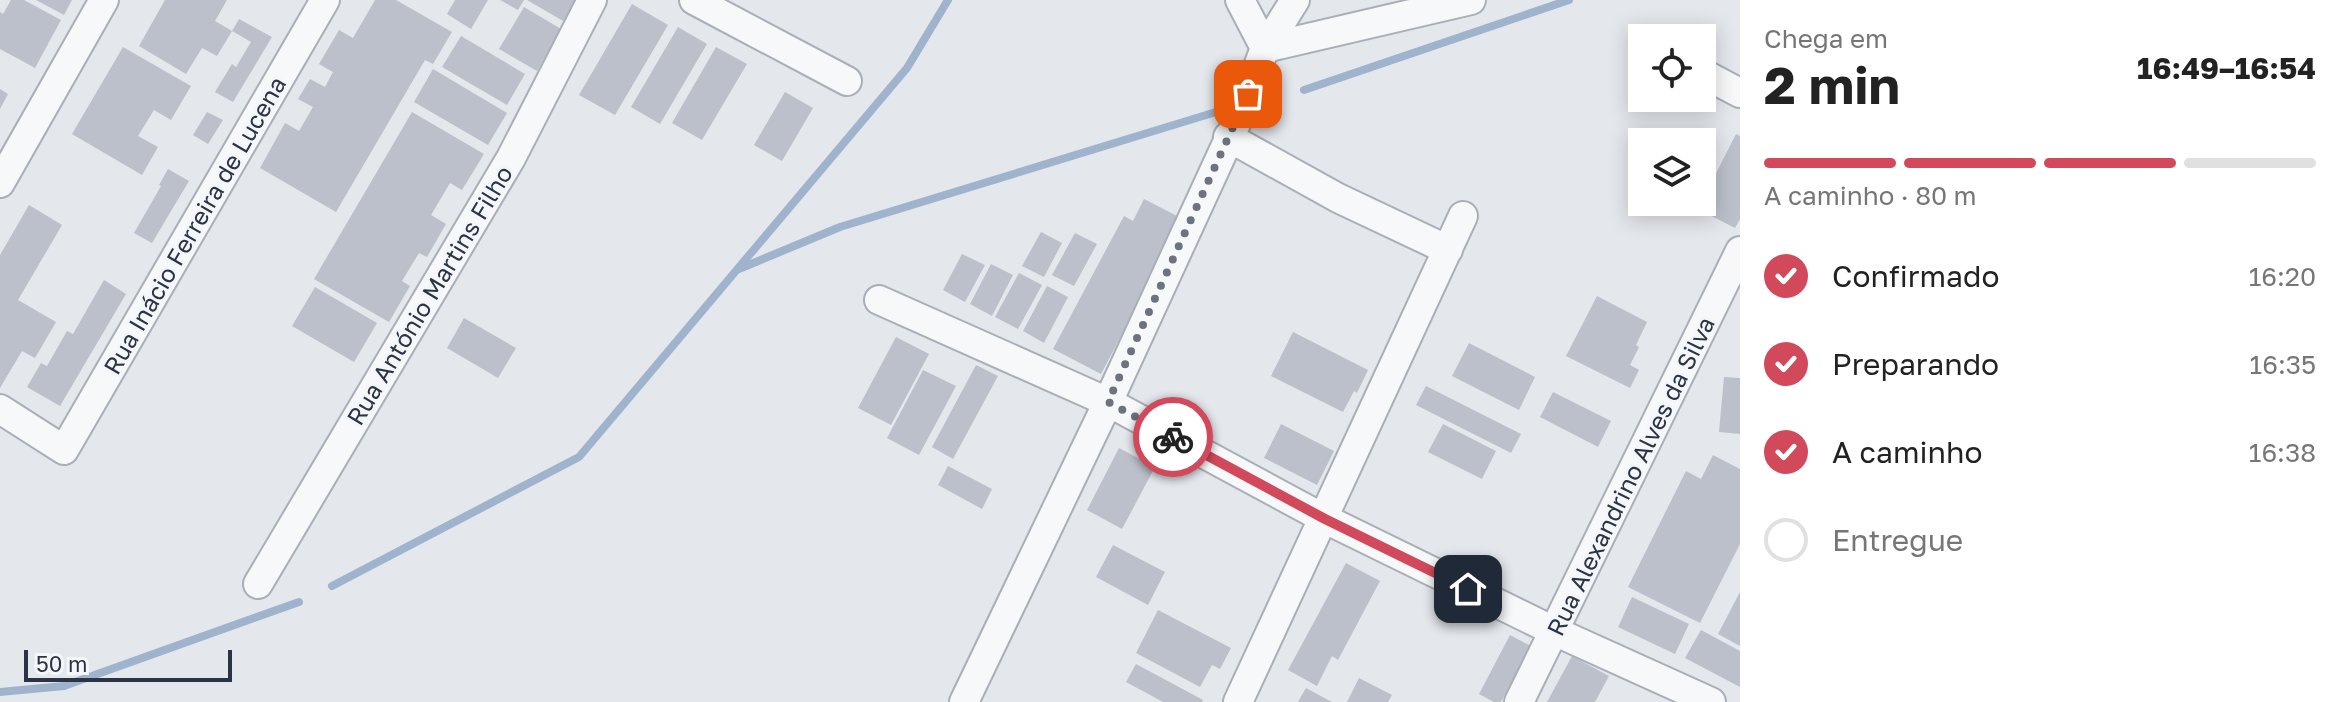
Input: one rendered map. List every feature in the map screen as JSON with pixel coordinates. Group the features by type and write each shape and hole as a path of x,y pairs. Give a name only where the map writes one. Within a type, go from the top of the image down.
{"street":[{"path":"0,183 104,0"},
{"name":"Rua Inácio Ferreira de Lucena","path":"0,409 64,450 325,0"},
{"name":"Rua António Martins Filho","path":"258,584 511,158 592,0"},
{"path":"694,0 847,81"},
{"path":"1240,0 1265,48"},
{"path":"964,702 1108,402 1239,117 1265,48 1295,0"},
{"path":"1265,48 1471,0"},
{"path":"1716,80 1740,93"},
{"path":"1228,137 1338,198 1448,250"},
{"path":"1238,702 1463,216"},
{"name":"Rua Alexandrino Alves da Silva","path":"1519,702 1740,251"},
{"path":"879,300 1108,402 1325,519 1554,631 1711,702"}],"building":[{"path":"11,0 24,0 61,20 35,68 0,49 0,12 3,14"},
{"path":"36,0 72,0 64,15"},
{"path":"165,0 227,0 215,21 232,31 217,56 202,48 186,74 139,46"},
{"path":"375,0 396,0 452,32 433,64 425,60 336,212 260,168 285,123 299,131 313,107 298,99 310,79 325,87 333,72 319,64 339,30 353,38"},
{"path":"455,0 488,0 471,29 447,14"},
{"path":"500,0 524,0 518,10"},
{"path":"527,0 576,0 563,21"},
{"path":"632,4 668,25 615,115 579,95"},
{"path":"524,7 561,29 537,71 499,49"},
{"path":"239,19 272,37 233,102 215,92 232,64 236,67 251,42 232,31"},
{"path":"678,27 707,44 660,124 631,107"},
{"path":"461,36 525,74 507,105 442,67"},
{"path":"123,47 191,86 171,120 154,110 138,136 158,147 142,175 72,134"},
{"path":"716,47 747,64 702,140 672,123"},
{"path":"433,69 507,113 488,145 414,102"},
{"path":"0,89 8,94 0,109"},
{"path":"785,92 813,108 782,161 754,145"},
{"path":"207,112 223,120 208,144 193,135"},
{"path":"412,112 484,154 462,190 450,183 431,215 446,224 427,257 419,253 402,281 410,286 389,322 314,279"},
{"path":"1736,134 1740,136 1740,219 1735,228 1712,216 1716,216 1716,173"},
{"path":"168,169 189,181 152,243 134,233"},
{"path":"1144,199 1183,219 1101,374 1053,349 1124,216 1133,221"},
{"path":"29,205 62,225 18,300 56,322 35,358 22,351 0,388 0,255"},
{"path":"1041,232 1062,243 1044,277 1022,266"},
{"path":"1075,233 1097,244 1074,286 1052,275"},
{"path":"962,254 985,265 965,302 943,290"},
{"path":"991,264 1013,275 992,316 970,304"},
{"path":"1019,273 1042,285 1018,329 995,317"},
{"path":"104,280 126,294 60,406 27,387 41,363 47,366 67,331 73,334"},
{"path":"1047,286 1068,297 1044,343 1023,331"},
{"path":"315,287 377,323 354,362 292,326"},
{"path":"1597,296 1647,322 1630,365 1639,370 1630,388 1566,356"},
{"path":"464,318 516,348 498,378 447,348"},
{"path":"1293,332 1368,370 1343,412 1271,376"},
{"path":"896,337 929,354 891,425 858,408"},
{"path":"1469,343 1535,377 1519,410 1452,376"},
{"path":"976,365 998,376 953,459 932,447"},
{"path":"923,370 956,386 919,455 887,438"},
{"path":"1724,377 1740,378 1740,434 1719,432"},
{"path":"1426,386 1521,434 1511,453 1416,405"},
{"path":"1553,392 1611,421 1598,447 1540,417"},
{"path":"1281,424 1334,451 1317,485 1264,458"},
{"path":"1443,424 1496,451 1482,479 1428,452"},
{"path":"1119,448 1155,467 1122,529 1087,510"},
{"path":"1713,455 1740,469 1740,544 1700,623 1628,587 1686,471 1701,479"},
{"path":"948,466 992,489 982,509 938,485"},
{"path":"1113,545 1165,572 1148,605 1096,577"},
{"path":"1346,563 1380,581 1338,660 1332,656 1317,686 1288,670"},
{"path":"1740,592 1740,646 1718,634"},
{"path":"1632,597 1689,624 1675,654 1618,627"},
{"path":"1158,610 1231,648 1220,669 1212,665 1200,687 1136,653"},
{"path":"1701,630 1740,651 1740,687 1685,658"},
{"path":"1510,635 1531,646 1501,702 1494,702 1479,694"},
{"path":"1572,656 1609,676 1595,702 1547,702"},
{"path":"1136,664 1202,702 1163,702 1126,682"},
{"path":"1359,678 1392,695 1388,702 1347,702"},
{"path":"1306,688 1332,702 1298,702"}],"waterway":[{"path":"332,586 579,457 907,68 948,0"},
{"path":"1304,90 1569,0"},
{"path":"739,269 840,227 1216,112"},
{"path":"0,692 64,686 299,602"}],"way so far":[{"path":"1173,437 1108,402 1248,94"}],"route":[{"path":"1173,437 1325,519 1468,589"}]}
